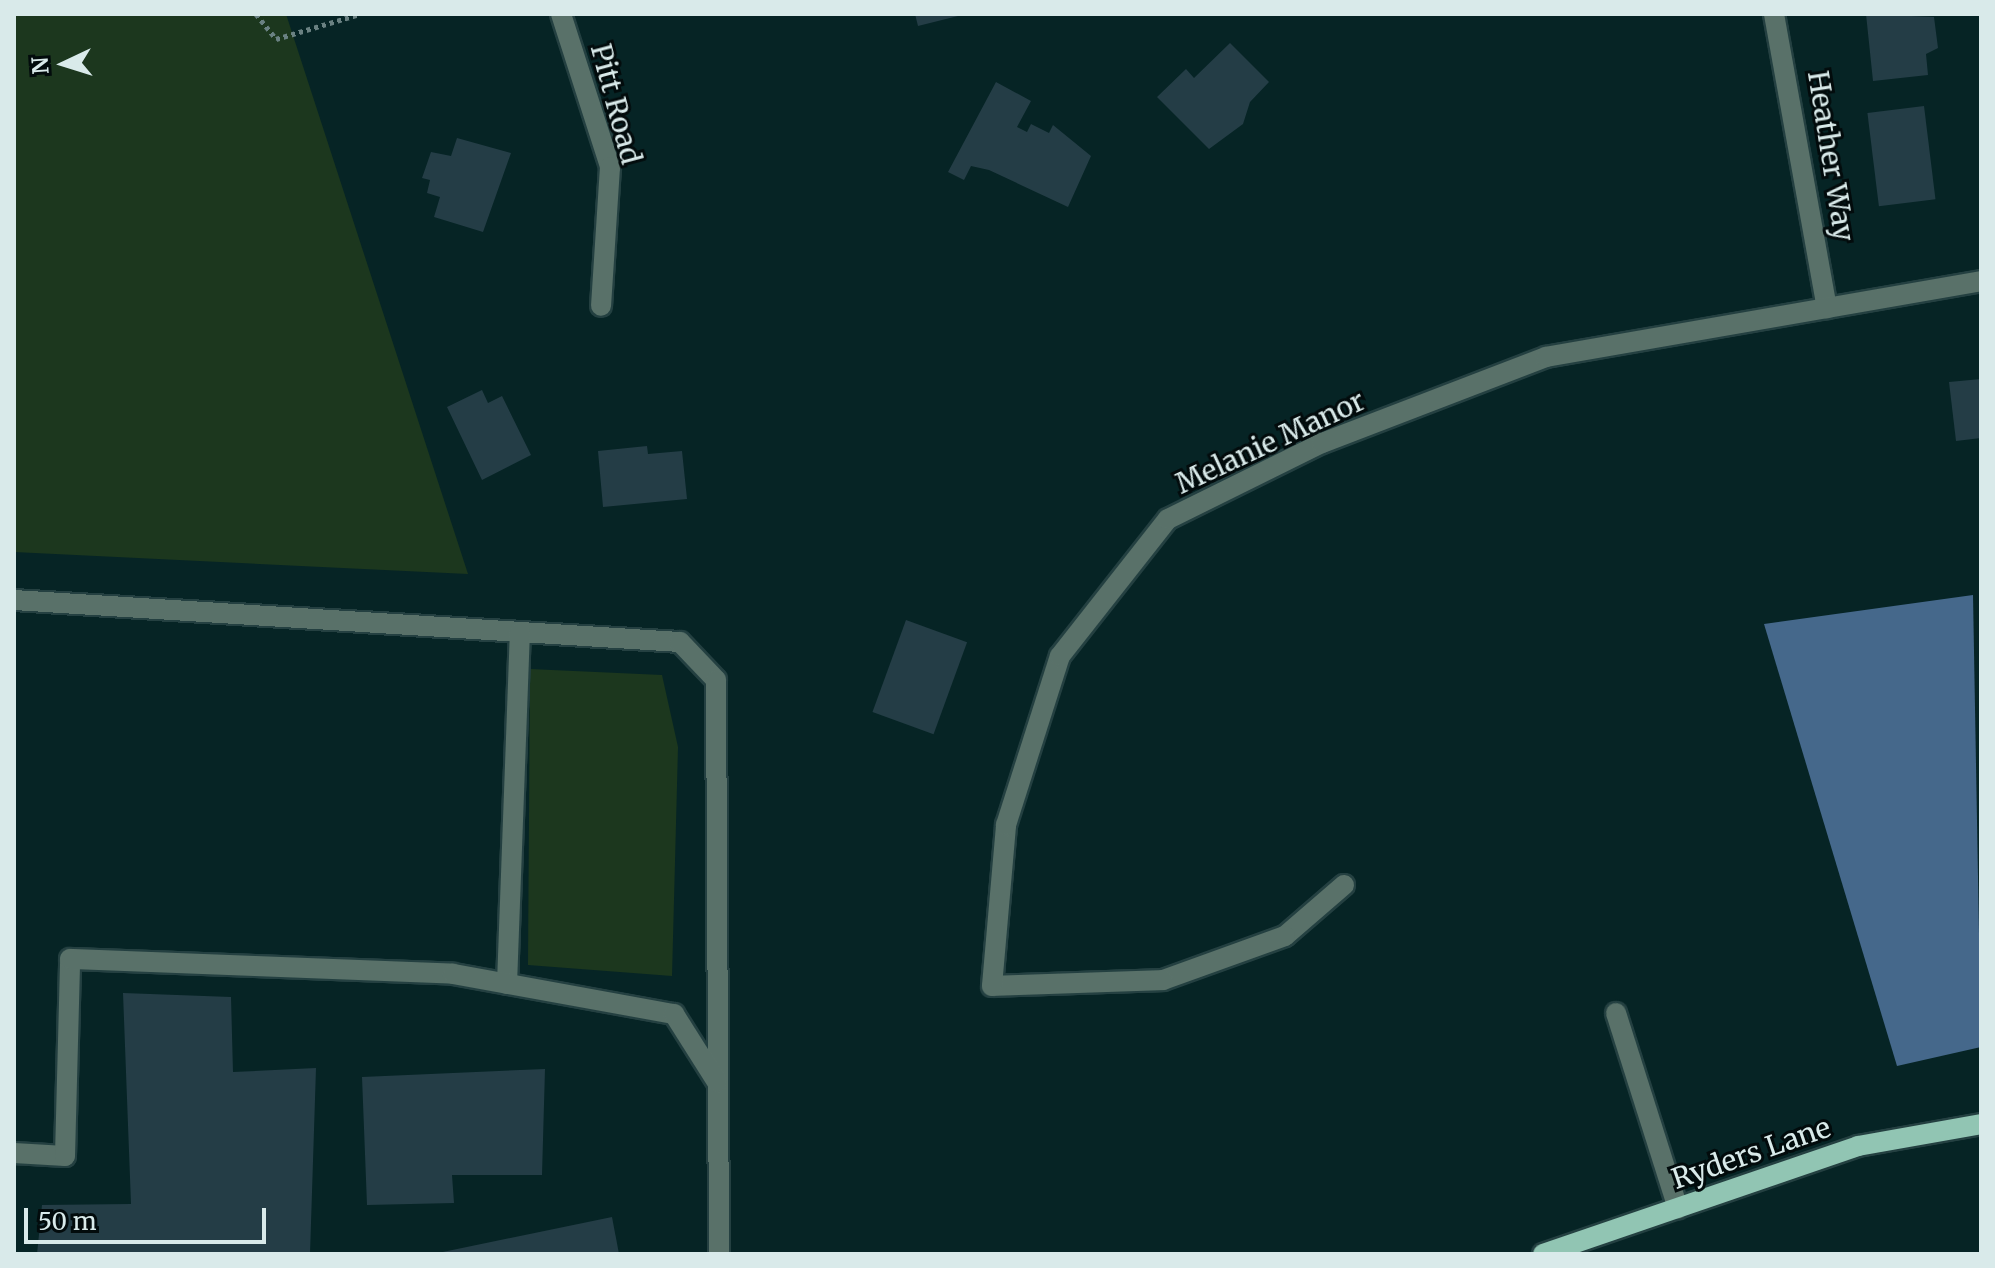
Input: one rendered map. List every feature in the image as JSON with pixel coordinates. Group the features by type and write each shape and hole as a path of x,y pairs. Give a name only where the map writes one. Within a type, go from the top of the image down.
{"main road":[{"name":"Ryders Lane","path":"1543,1254 1858,1146 1981,1124"}],"street":[{"name":"Pitt Road","path":"561,14 610,167 601,306"},
{"name":"Heather Way","path":"1774,14 1827,308"},
{"name":"Melanie Manor","path":"1344,885 1285,936 1163,980 992,986 1006,825 1060,656 1168,519 1322,443 1546,357 1981,281"},
{"path":"14,600 680,642 716,680 722,977 717,1082 719,1254"},
{"path":"507,984 520,632"},
{"path":"14,1153 65,1156 70,959 453,974 674,1014 717,1082"},
{"path":"1616,1013 1678,1208"}],"path":[{"path":"256,14 276,39 360,14"}],"green space":[{"path":"14,14 286,14 468,574 14,552"},
{"path":"530,669 662,675 678,747 672,976 528,965"}],"water":[{"path":"1973,595 1981,1047 1897,1066 1764,624"}],"building":[{"path":"915,14 962,14 962,15 918,26"},
{"path":"1866,14 1934,17 1938,48 1926,54 1928,75 1873,81"},
{"path":"1230,43 1269,82 1250,102 1243,124 1209,149 1157,97 1186,69 1194,78"},
{"path":"996,82 1031,101 1017,127 1027,132 1031,124 1049,133 1053,125 1091,156 1068,207 989,170 971,166 964,180 948,172"},
{"path":"1924,106 1935,199 1879,206 1867,113"},
{"path":"457,138 511,153 483,232 434,217 440,197 427,193 430,180 422,178 431,152 451,156"},
{"path":"1981,379 1981,438 1956,441 1949,382"},
{"path":"482,390 488,403 502,396 531,455 482,480 447,407"},
{"path":"647,446 648,454 682,451 687,499 603,507 598,451"},
{"path":"906,620 967,642 934,734 872,712"},
{"path":"123,993 231,997 233,1072 316,1068 310,1254 37,1254 42,1205 131,1204"},
{"path":"545,1069 542,1175 452,1175 454,1203 367,1205 362,1077"},
{"path":"612,1217 619,1254 438,1254 438,1253"}]}
